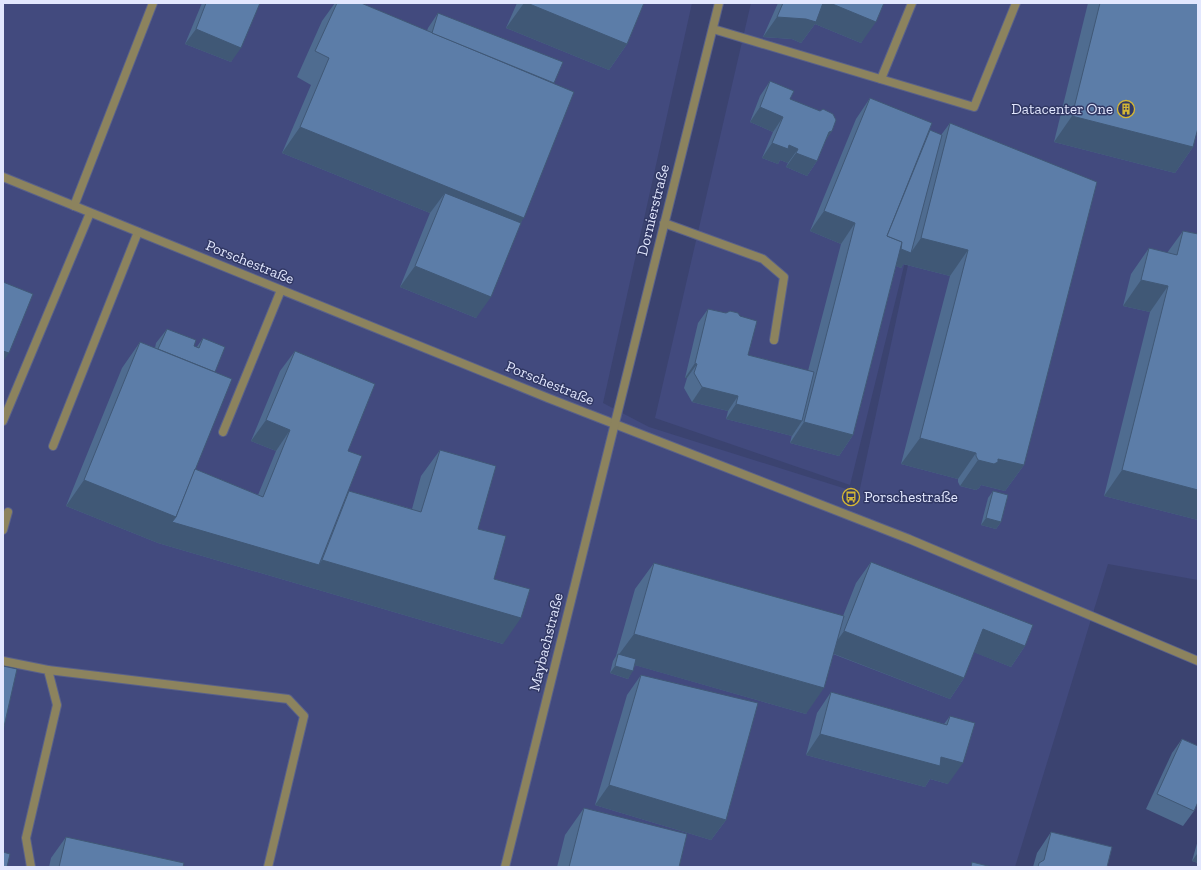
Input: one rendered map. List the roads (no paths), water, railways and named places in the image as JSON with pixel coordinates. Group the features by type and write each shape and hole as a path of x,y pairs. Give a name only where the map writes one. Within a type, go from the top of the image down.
{"street":[{"path":"74,206 153,3"},
{"name":"Dornierstraße","path":"614,424 719,3"},
{"path":"881,79 912,3"},
{"path":"713,29 974,107 1016,3"},
{"name":"Porschestraße","path":"3,177 614,424 909,539 1198,661"},
{"path":"3,421 90,213"},
{"path":"664,223 763,259 784,277 774,340"},
{"path":"53,446 138,232"},
{"path":"224,432 281,290"},
{"name":"Maybachstraße","path":"505,867 614,424"},
{"path":"3,530 8,512"},
{"path":"3,661 48,670 288,699 304,716 268,867"},
{"path":"31,867 26,838 57,705 48,670"}],"place":[{"name":"Datacenter One","path":"1126,109"},
{"name":"Porschestraße","path":"851,497"}]}
